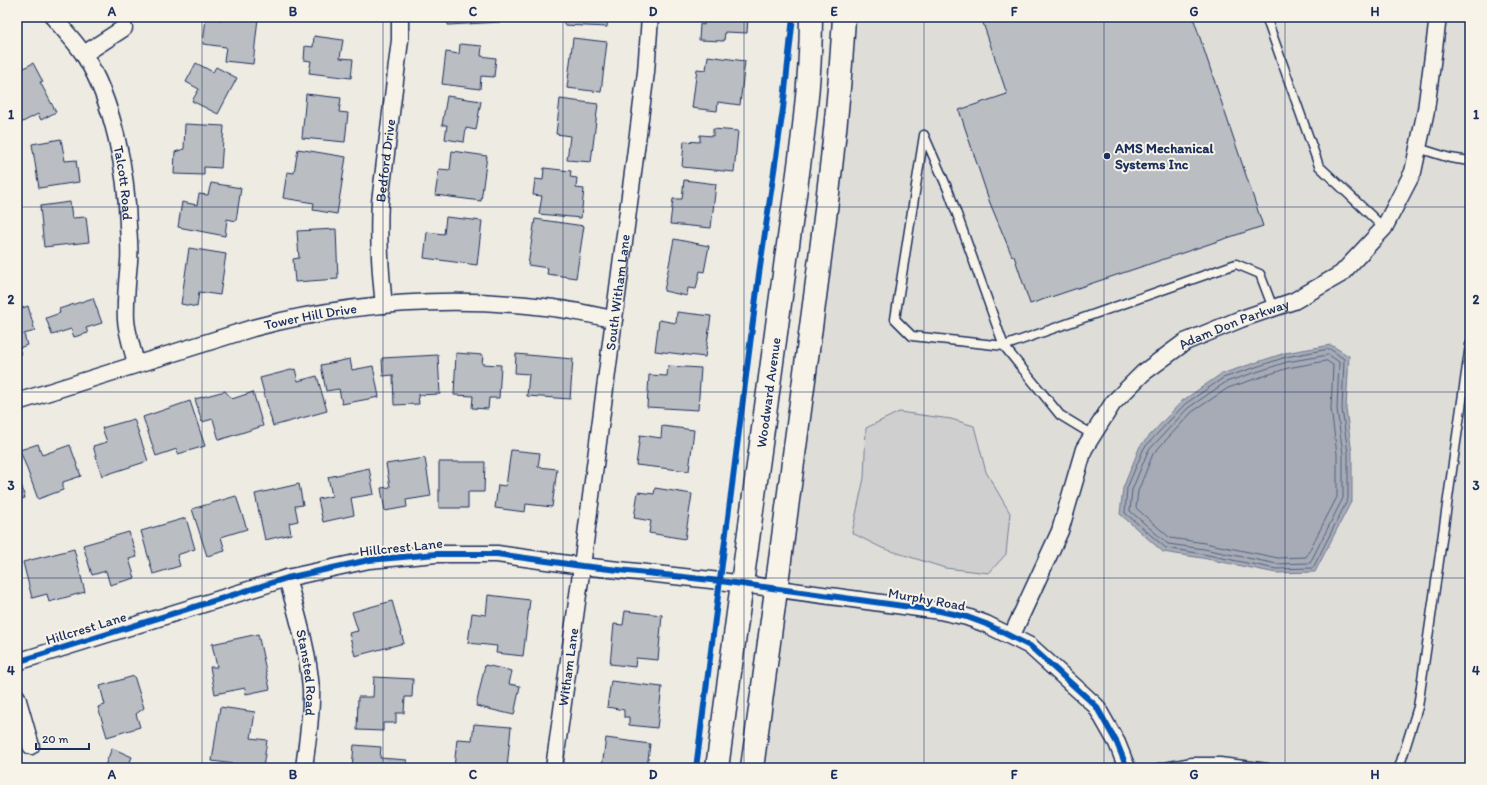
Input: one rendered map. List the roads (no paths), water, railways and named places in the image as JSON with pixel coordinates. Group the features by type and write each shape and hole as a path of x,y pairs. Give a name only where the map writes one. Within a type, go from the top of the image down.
{"street":[{"name":"Talcott Road","path":"53,17 84,54 97,79 109,114 120,155 126,185 129,260 126,294 126,321 136,364"},
{"name":"Bedford Drive","path":"384,305 379,249 380,208 400,40 400,17"},
{"name":"South Witham Lane","path":"582,566 646,72 650,17"},
{"name":"Woodward Avenue","path":"717,768 741,584 769,393 803,124 811,48 811,17"},
{"path":"752,768 800,418 829,185 842,63 844,17"},
{"name":"Adam Don Parkway","path":"1012,635 1060,530 1084,449 1113,403 1143,373 1185,342 1241,319 1294,301 1341,274 1384,228 1413,172 1426,110 1438,17"},
{"path":"84,54 124,28"},
{"name":"Tower Hill Drive","path":"17,402 223,337 285,320 384,305 435,302 515,304 547,307 614,319"},
{"name":"Hillcrest Lane","path":"17,662 287,578 369,560 436,554 497,554 582,566 776,589"},
{"name":"Witham Lane","path":"554,768 582,566"},
{"name":"Stansted Road","path":"287,578 304,645 311,689 304,768"},
{"name":"Murphy Road","path":"776,589 940,611 967,617 1012,635 1030,646 1096,706 1117,743 1127,768"},
{"path":"17,697 31,746"}],"lane":[{"path":"1266,17 1320,166 1384,228"},
{"path":"1093,435 1060,415 1004,346 949,192 924,135 895,319 912,336 1004,346 1236,264 1260,274 1273,308"},
{"path":"1418,148 1450,158 1470,161"},
{"path":"1399,768 1418,707 1470,345"},
{"path":"1159,768 1192,762 1220,762 1268,768"}],"water":[{"path":"1331,345 1349,356 1346,409 1352,453 1352,500 1315,572 1276,573 1202,558 1163,552 1120,514 1123,488 1140,446 1182,401 1221,374 1285,353"}],"place":[{"name":"AMS Mechanical Systems Inc","path":"1107,156"}]}
